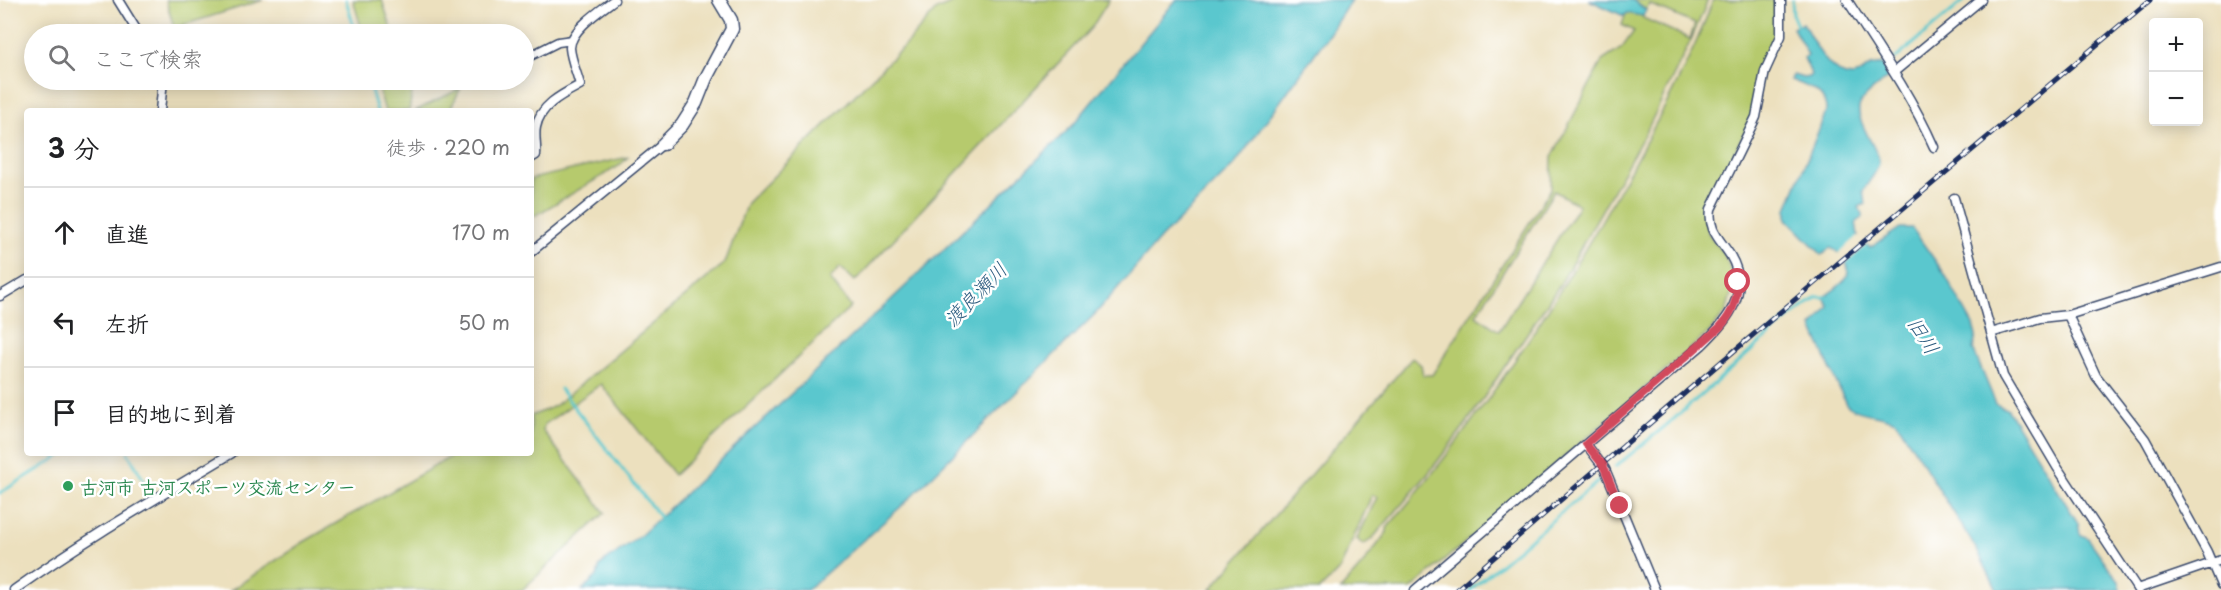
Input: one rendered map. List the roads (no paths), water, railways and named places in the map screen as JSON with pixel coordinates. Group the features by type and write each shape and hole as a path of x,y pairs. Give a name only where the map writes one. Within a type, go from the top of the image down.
{"street":[{"path":"118,0 133,24"},
{"path":"534,54 558,42 572,39 591,17 614,0"},
{"path":"534,250 663,144 682,125 696,103 706,78 732,29 731,20 719,0"},
{"path":"1415,590 1702,345 1732,311 1737,294 1736,273 1730,255 1713,231 1711,209 1756,117 1765,71 1781,36 1781,0"},
{"path":"1847,0 1894,72 1934,147"},
{"path":"1894,72 1981,0"},
{"path":"534,156 536,155 538,120 556,98 580,85 571,57 572,39"},
{"path":"160,108 162,90"},
{"path":"1954,198 2000,369 2016,401 2087,515 2138,589 2217,562"},
{"path":"1991,333 2040,318 2068,315 2221,267"},
{"path":"0,296 24,282"},
{"path":"2068,315 2096,376 2145,439 2217,562 2221,585"},
{"path":"1586,444 1605,469 1655,590"},
{"path":"15,590 119,521 227,456"}],"water":[{"name":"渡良瀬川","path":"1176,0 1351,0 1235,164 1161,238 1097,312 904,504 807,590 582,590 597,576 600,565 640,536 1072,126"},
{"path":"1589,0 1632,0 1646,10 1643,16 1626,13 1624,16"},
{"name":"旧川","path":"1803,23 1817,48 1836,71 1853,76 1871,66 1882,64 1886,70 1884,72 1888,78 1862,101 1859,107 1861,122 1878,154 1879,161 1877,170 1863,191 1865,204 1859,207 1863,217 1856,222 1858,235 1870,248 1900,228 1912,228 1944,273 1973,325 1976,336 1973,349 1996,404 2008,410 2078,523 2080,534 2088,538 2120,583 2120,590 1997,590 1977,550 1897,422 1857,411 1846,404 1812,327 1829,307 1824,297 1847,277 1847,266 1839,254 1830,248 1822,255 1787,219 1787,209 1826,112 1820,94 1791,80 1793,75 1803,78 1811,74 1804,58 1808,55 1793,28"}],"waterway":[{"path":"346,0 353,24"},
{"path":"1792,0 1793,16 1799,30"},
{"path":"1895,59 1965,0"},
{"path":"371,90 376,108"},
{"path":"1615,467 1675,418 1785,321 1817,297 1827,297"},
{"path":"560,389 662,520"},
{"path":"0,493 60,456"},
{"path":"130,456 147,486"},
{"path":"1470,590 1600,480"}],"railway":[{"path":"1456,590 1721,362 2150,0"}],"place":[{"name":"古河市 古河スポーツ交流センター","path":"68,486"}]}
